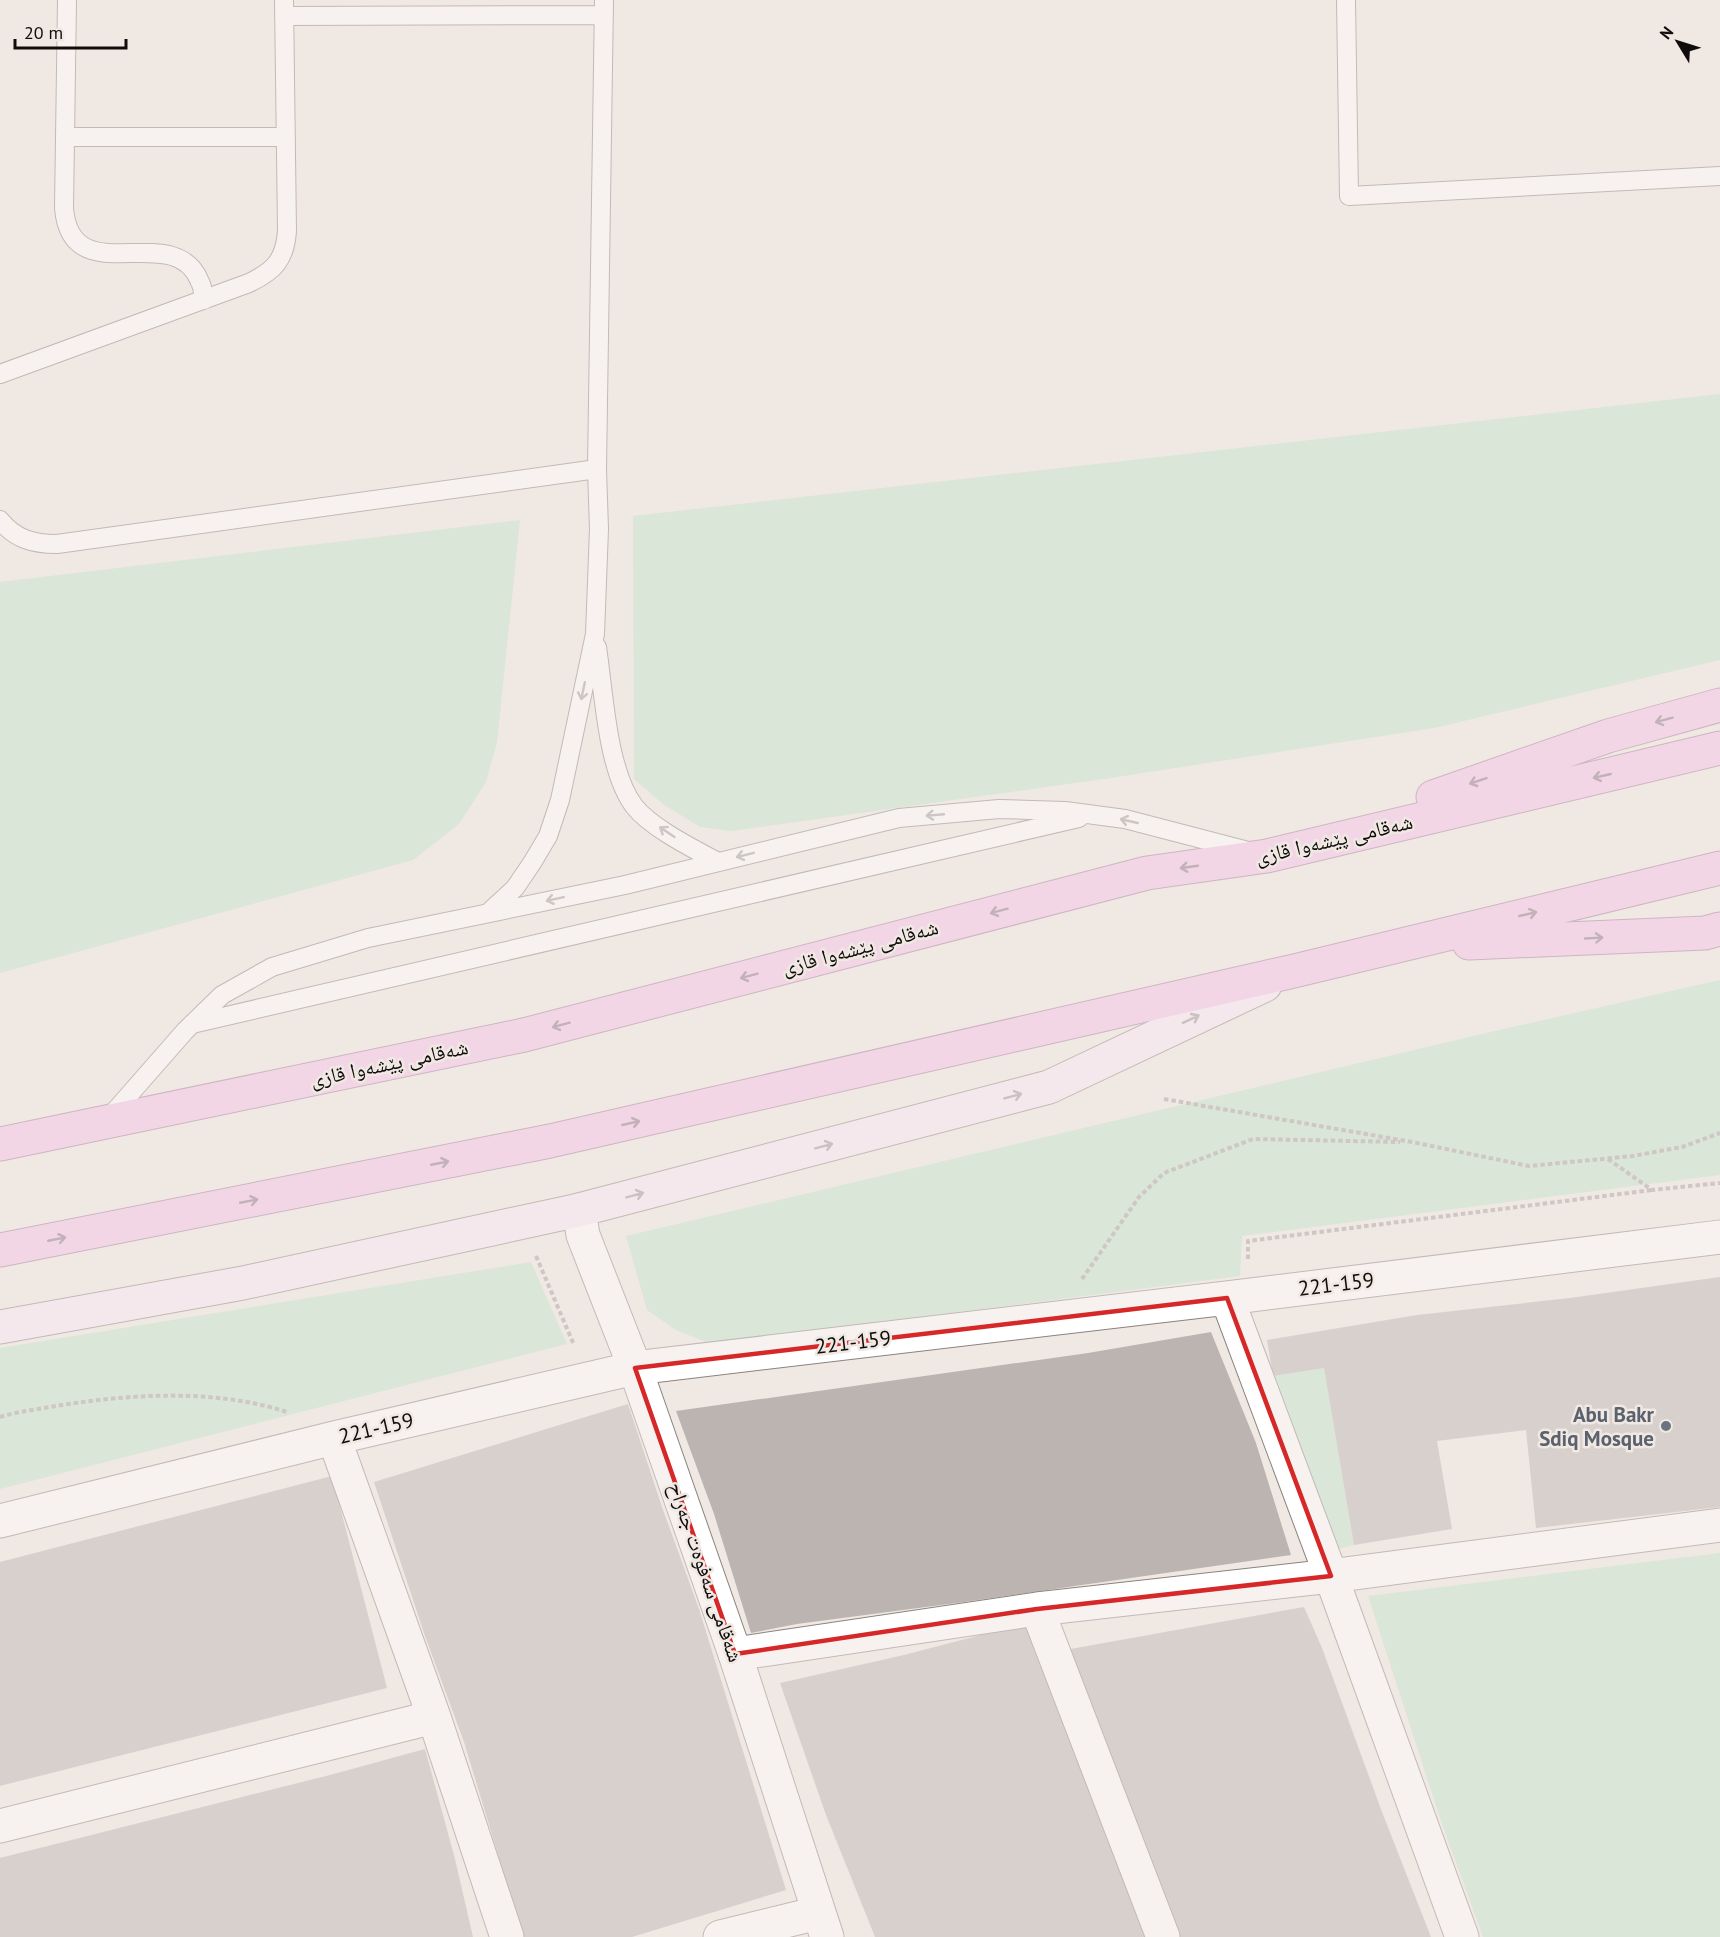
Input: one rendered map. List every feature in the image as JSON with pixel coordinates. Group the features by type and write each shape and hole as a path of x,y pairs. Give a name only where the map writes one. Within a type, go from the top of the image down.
{"highway":[{"path":"1267,856 1608,736 1720,705"},
{"name":"شەقامی پێشەوا قازی","path":"0,1144 524,1035 1147,873 1267,856 1720,748"},
{"path":"0,1250 549,1141 1294,971 1720,868"},
{"path":"1389,947 1706,933 1720,929"}],"main road":[{"path":"0,1327 243,1283 579,1210 1049,1087 1294,971"}],"street":[{"name":"شەقامی سەفوەت جەراح","path":"579,1210 584,1235 635,1368 735,1654 823,1925"},
{"name":"221-159","path":"0,1521 334,1438 635,1368 1720,1237"},
{"path":"1227,1298 1462,1937"},
{"path":"334,1438 434,1717 507,1937"},
{"path":"735,1654 1037,1609 1331,1576 1720,1525"},
{"path":"1037,1609 1163,1937"},
{"path":"0,1826 434,1717"},
{"path":"720,1937 823,1925"}],"lane":[{"path":"67,0 65,221 70,233 88,250 101,253 167,254 181,260 193,269 200,282 204,300"},
{"path":"1346,0 1349,196 1720,176"},
{"path":"0,374 204,300 262,277 273,268 286,244 287,231 284,8 604,7 597,469 599,529 595,634 560,800 548,836 514,888 488,913"},
{"path":"65,137 286,137"},
{"path":"0,520 8,529 31,543 57,544 597,469"},
{"path":"595,634 614,763 623,786 635,807 654,824 718,862"},
{"path":"105,1122 192,1024 222,995 272,967 368,938 626,885 899,818 999,809 1065,811 1125,819 1267,856"},
{"path":"192,1024 1093,814"}],"path":[{"path":"1164,1099 1412,1142 1529,1166 1607,1159 1683,1147 1720,1133"},
{"path":"1080,1280 1139,1197 1164,1173 1253,1139 1412,1142"},
{"path":"1607,1159 1652,1190 1720,1183"},
{"path":"532,1246 577,1352"},
{"path":"0,1417 79,1402 150,1397 212,1398 273,1408 295,1415"}],"highlighted area":[{"path":"1227,1298 1331,1576 1037,1609 735,1654 635,1368"}],"green space":[{"path":"1720,394 1720,660 1434,728 1104,779 731,831 700,827 663,804 634,779 633,516"},
{"path":"520,520 497,742 486,782 459,824 413,860 0,973 0,582"},
{"path":"1720,980 1720,1175 1242,1236 1240,1276 711,1344 676,1330 647,1310 626,1236 1482,1034"},
{"path":"531,1262 567,1344 0,1489 0,1348"},
{"path":"1324,1368 1354,1545 1329,1551 1273,1376"},
{"path":"1720,1553 1720,1937 1483,1937 1441,1821 1368,1596"}],"building":[{"path":"1720,1277 1720,1507 1536,1528 1526,1430 1437,1441 1452,1529 1354,1545 1324,1368 1273,1376 1267,1340 1417,1315 1570,1298"},
{"path":"1211,1332 1256,1443 1291,1555 797,1624 751,1633 714,1514 676,1411 1088,1353"},
{"path":"628,1404 699,1609 786,1890 632,1937 523,1937 464,1742 425,1636 374,1482"},
{"path":"332,1476 387,1688 0,1786 0,1562"},
{"path":"1304,1607 1322,1648 1431,1937 1176,1937 1065,1650"},
{"path":"1030,1622 1152,1937 875,1937 826,1815 780,1683 904,1655"},
{"path":"425,1749 455,1859 473,1937 0,1937 0,1858"}],"place":[{"name":"Abu Bakr Sdiq Mosque","path":"1666,1426"}]}
